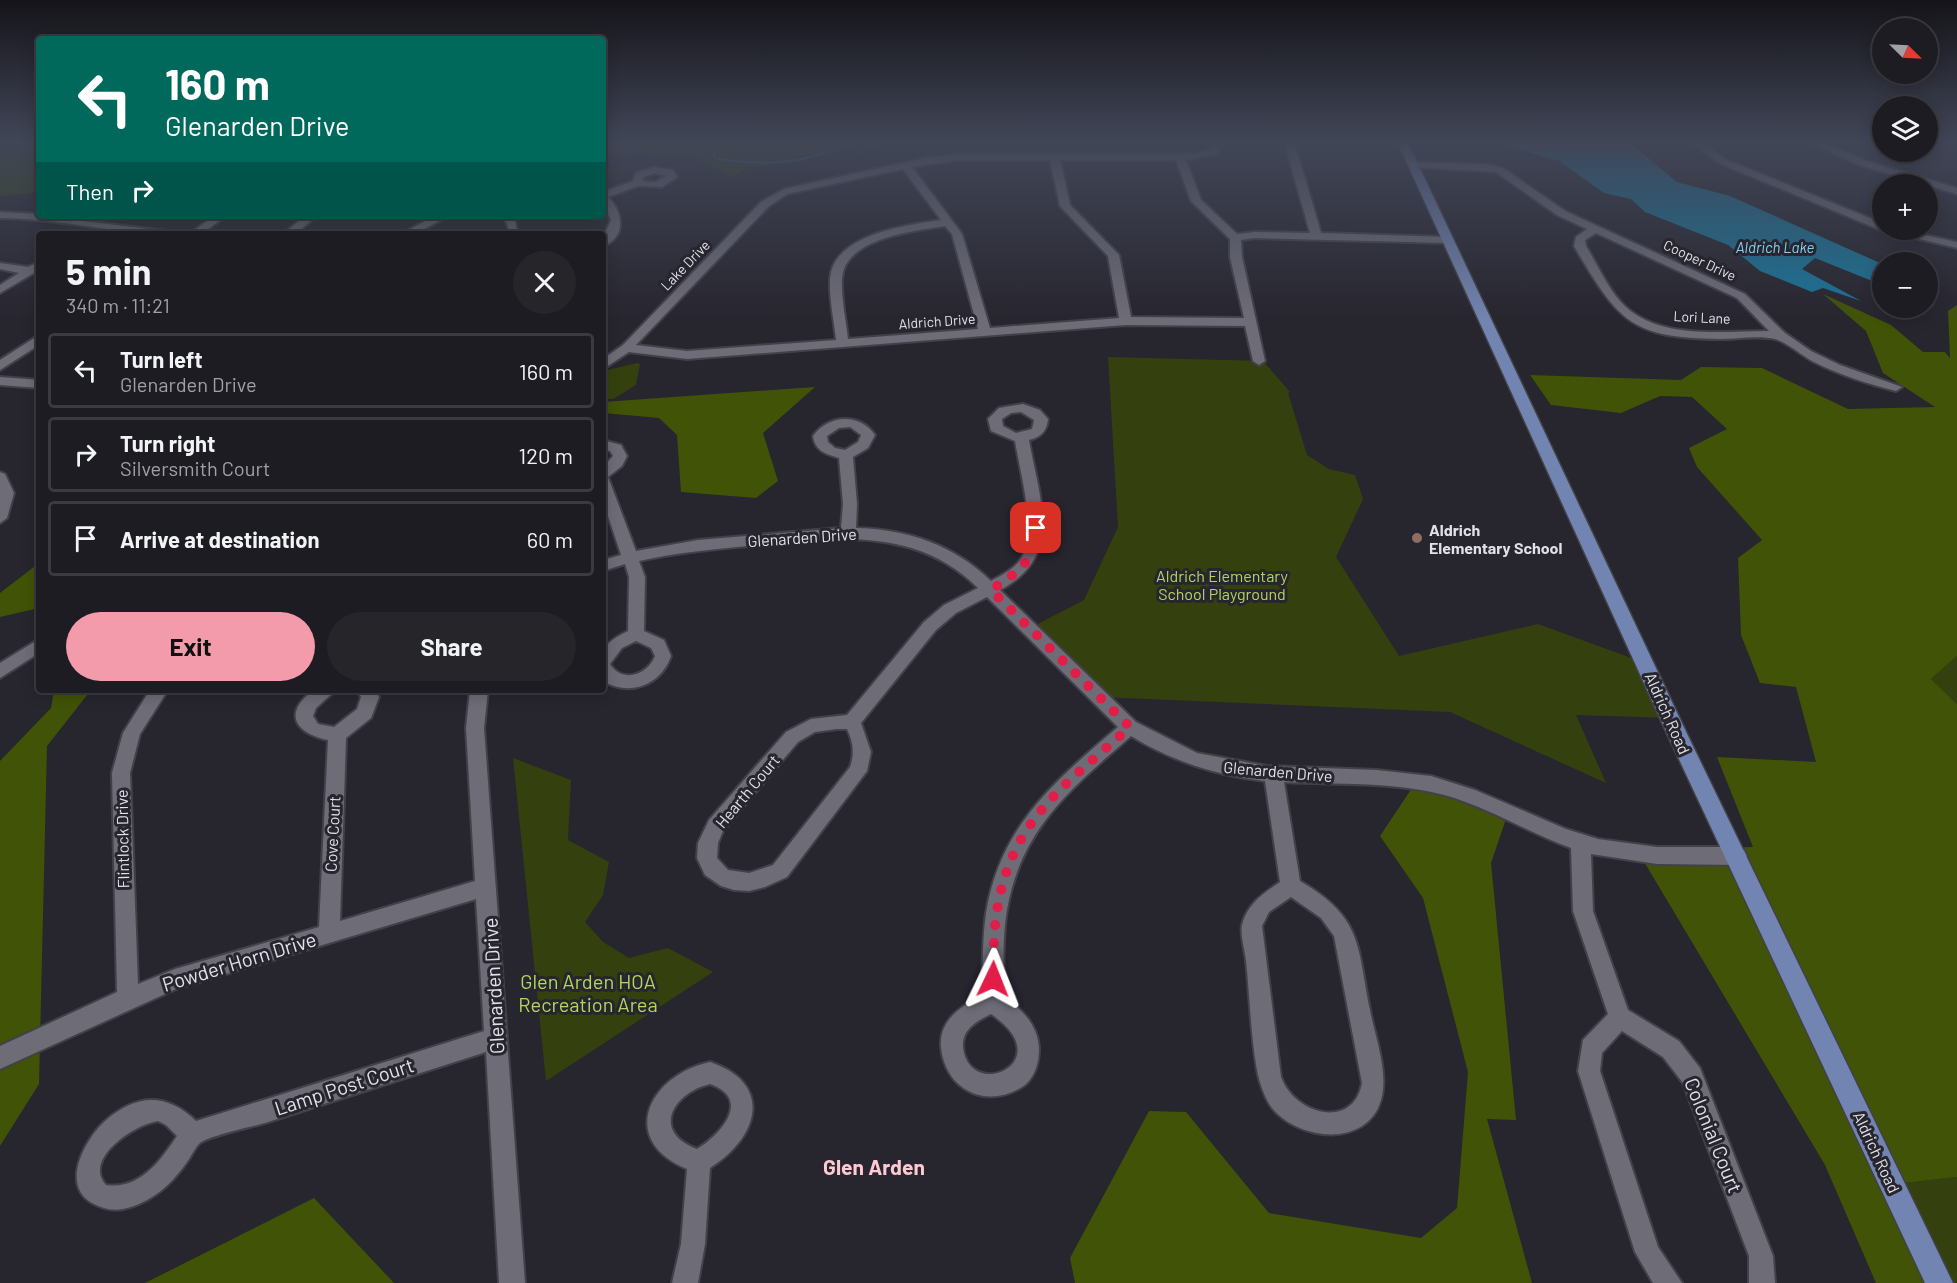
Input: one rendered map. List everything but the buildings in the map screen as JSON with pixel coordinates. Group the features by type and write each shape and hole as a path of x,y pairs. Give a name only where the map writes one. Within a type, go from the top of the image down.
{"main road":[{"name":"Aldrich Road","path":"1430,201 1573,512 1940,1283"}],"street":[{"path":"606,240 614,232 618,221 616,211 607,201"},
{"name":"Lake Drive","path":"606,363 627,348 770,201"},
{"path":"932,201 962,246 985,332"},
{"path":"1064,201 1065,206 1103,242 1113,255 1126,321"},
{"path":"1196,201 1235,238 1236,256 1259,361"},
{"path":"1306,201 1317,237"},
{"name":"Cooper Drive","path":"1542,201 1555,210 1595,229 1734,291 1759,310 1780,335 1828,364 1896,387"},
{"path":"1818,201 1872,223"},
{"path":"0,215 36,217"},
{"path":"56,219 146,231"},
{"path":"94,231 113,219"},
{"path":"198,231 216,219"},
{"path":"292,231 308,219"},
{"path":"412,231 437,219"},
{"path":"510,219 513,228"},
{"path":"842,343 836,278 838,268 846,256 866,242 884,234 948,222"},
{"name":"Lori Lane","path":"1595,229 1580,239 1580,246 1617,304 1629,316 1650,326 1675,332 1780,335"},
{"path":"1235,238 1255,235 1448,240"},
{"path":"1935,240 1957,245"},
{"path":"0,266 35,268"},
{"path":"0,290 35,268"},
{"name":"Aldrich Drive","path":"627,348 687,355 1126,321 1249,322"},
{"path":"0,366 36,341"},
{"path":"0,381 36,384"},
{"path":"852,722 936,620 960,603 991,590 1023,567 1034,549 1036,528 1022,439"},
{"path":"606,445 616,448 621,456 617,464 606,472"},
{"path":"846,455 850,504 848,533"},
{"path":"0,477 7,493 0,518"},
{"path":"606,489 630,557 638,588 636,634"},
{"name":"Glenarden Drive","path":"606,565 630,557 674,548 848,533 900,538 929,547 959,562 991,590 1130,727 1196,760 1244,771 1394,779 1433,785 1474,797 1581,843 1632,852 1737,856"},
{"path":"606,657 616,644 636,634"},
{"path":"606,672 611,678 626,682 641,680 659,667 663,656 662,649 658,644 636,634"},
{"path":"0,672 36,647"},
{"name":"Flintlock Drive","path":"128,998 121,773 132,733 157,693"},
{"path":"323,693 311,701 306,709 305,723 313,730 337,735 365,713 370,697 368,693"},
{"name":"Glenarden Drive","path":"479,693 475,729 512,1283"},
{"name":"Hearth Court","path":"852,722 864,751 858,771 780,871 768,879 746,884 732,882 712,870 706,860 707,840 792,737 811,726 852,722"},
{"path":"992,1002 996,913 1003,878 1015,848 1038,811 1052,796 1130,727"},
{"name":"Cove Court","path":"329,933 337,735"},
{"path":"1273,773 1291,886 1326,909 1337,919 1344,933 1373,1083 1373,1092 1365,1110 1350,1121 1315,1122 1294,1112 1282,1102 1270,1077 1252,927 1262,906 1291,886"},
{"path":"1581,843 1583,911 1620,1017 1591,1048 1589,1071 1647,1252 1654,1265 1669,1283"},
{"name":"Powder Horn Drive","path":"0,1058 128,998 175,979 487,887"},
{"name":"Colonial Court","path":"1620,1017 1671,1049 1692,1076 1761,1256 1762,1283"},
{"name":"Lamp Post Court","path":"192,1134 496,1038"},
{"path":"685,1283 693,1244 699,1162"}],"green space":[{"path":"1823,294 1891,325 1923,352 1945,352 1950,358 1948,311 1957,305 1957,656 1931,679 1957,704 1957,1177 1895,1184 1938,1283 1876,1283 1825,1165 1637,850 1753,847 1717,757 1816,762 1796,687 1760,683 1741,635 1738,558 1762,540 1697,467 1689,448 1727,429 1692,397 1660,396 1621,413 1551,405 1530,375 1681,380 1701,367 1762,368 1848,409 1935,407 1883,373 1866,331"},
{"name":"Aldrich Elementary School Playground","path":"1108,357 1263,361 1290,392 1288,393 1307,455 1329,469 1355,475 1363,499 1336,557 1399,656 1538,624 1645,663 1670,718 1576,715 1606,783 1450,712 1101,697 1032,627 1084,600 1118,527"},
{"path":"640,364 636,385 613,399 606,399 606,370"},
{"path":"815,387 763,433 778,481 756,498 681,492 677,435 659,418 606,413 606,402"},
{"path":"36,565 36,609 0,617 0,593"},
{"path":"1957,656 1957,704 1931,679"},
{"path":"54,693 89,693 47,746 39,1084 0,1146 0,761 51,708"},
{"name":"Glen Arden HOA Recreation Area","path":"513,758 571,780 568,840 609,862 603,895 585,922 603,942 629,958 668,948 713,972 546,1081"},
{"path":"1418,779 1509,810 1491,863 1516,1120 1487,1119 1532,1283 1075,1283 1070,1258 1149,1111 1186,1112 1269,1213 1421,1238 1457,1208 1468,1072 1423,898 1380,836"},
{"path":"1957,1177 1957,1283 1938,1283 1895,1184"},
{"path":"314,1198 394,1283 145,1283"}],"water":[{"name":"Aldrich Lake","path":"1633,201 1741,201 1872,259 1872,281 1815,258 1802,269 1861,301 1823,288 1812,292 1760,271 1728,245 1645,212"}],"place":[{"name":"Aldrich Elementary School","path":"1417,538"}],"district":[{"name":"Glen Arden","path":"874,1166"}],"route":[{"path":"993,979 996,913 1003,878 1022,834 1052,796 1130,727 991,590 1017,573 1027,562 1034,549 1036,528"}]}
